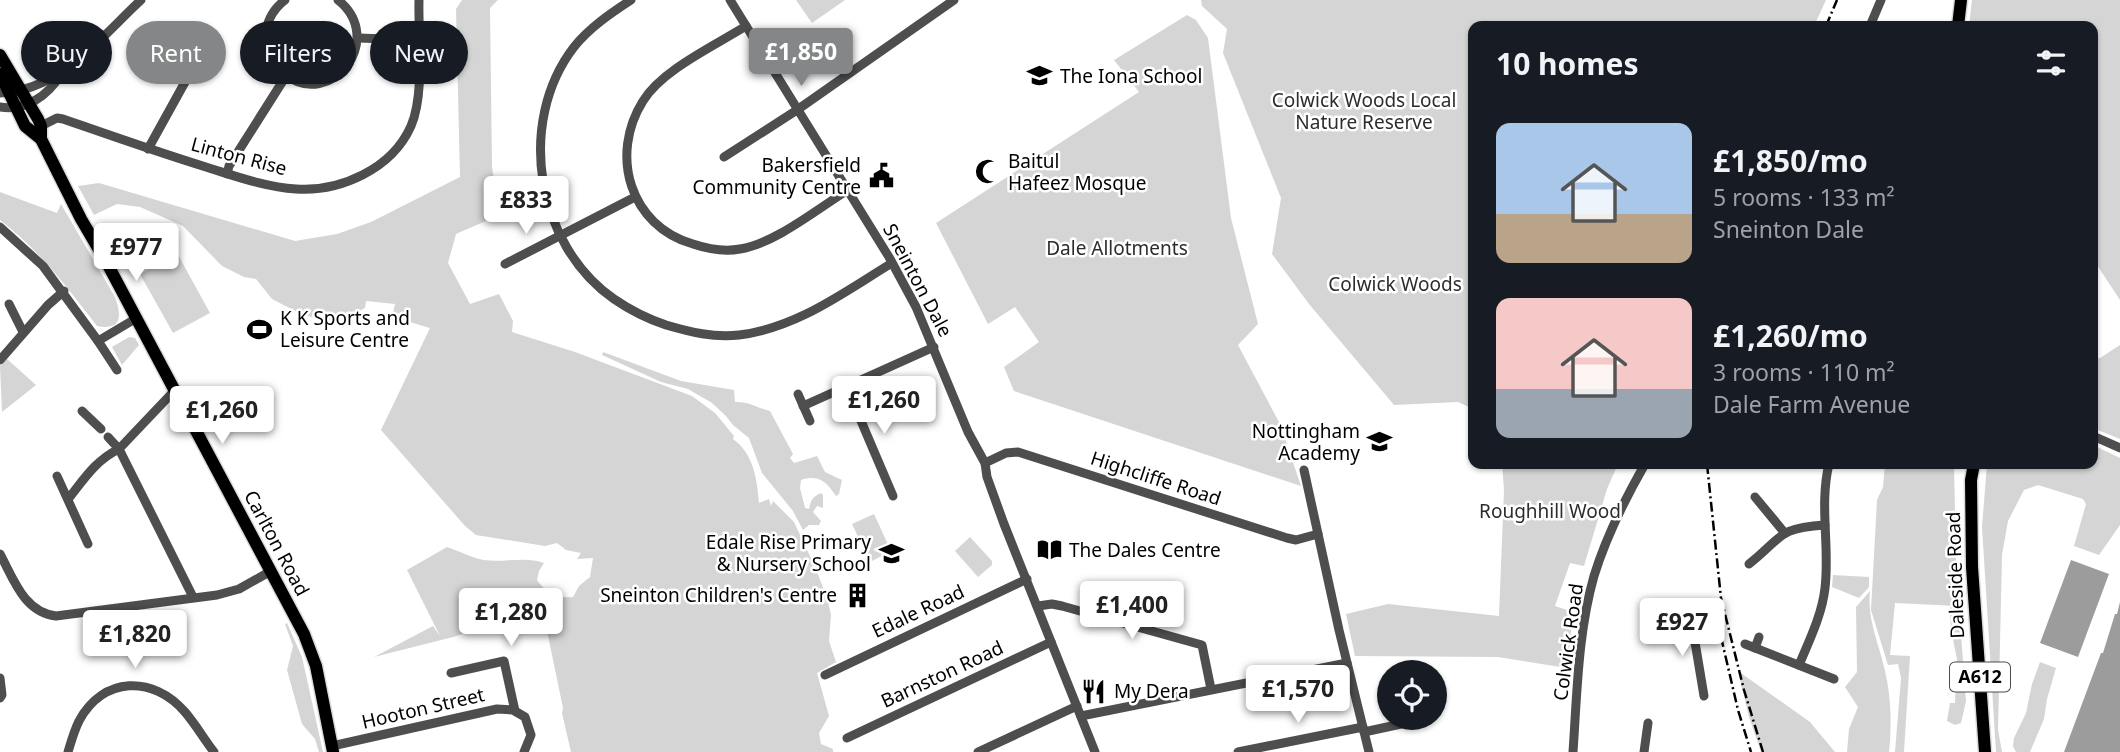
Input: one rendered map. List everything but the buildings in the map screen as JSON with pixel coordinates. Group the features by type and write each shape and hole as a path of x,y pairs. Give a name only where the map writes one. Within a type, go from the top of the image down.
{"main road":[{"path":"1959,21 1961,0"},
{"name":"Carlton Road","path":"0,55 16,109 25,126 41,133"},
{"name":"Carlton Road","path":"0,74 10,92 29,104 80,219 108,265 175,390 311,651 332,749"},
{"name":"Daleside Road","path":"1969,469 1972,567 1985,752"},
{"name":"Daleside Road","path":"1971,480 1973,469"}],"street":[{"path":"112,27 141,0"},
{"path":"270,21 272,13 285,0"},
{"path":"338,0 352,15 358,38 356,45"},
{"name":"Linton Rise","path":"418,21 419,0"},
{"path":"631,0 608,16 575,47 550,92 542,125 540,162 547,203 560,237 584,272 612,299 646,318 694,334 738,335 778,326 816,310 892,262"},
{"name":"Sneinton Dale","path":"730,0 892,262 916,307 968,432 985,463 987,477 1095,752"},
{"path":"724,157 797,110 954,0"},
{"path":"1872,21 1881,0"},
{"path":"746,26 666,76 643,100 630,129 626,169 635,197 664,231 683,242 718,250 741,249 772,237 848,190"},
{"path":"358,38 370,38"},
{"path":"10,92 40,84"},
{"path":"0,107 16,109 29,104 56,84"},
{"path":"148,149 184,84"},
{"path":"227,174 229,166 281,84"},
{"name":"Linton Rise","path":"41,133 60,118 264,186 299,190 332,186 362,176 391,155 411,125 419,84"},
{"path":"505,264 635,197"},
{"path":"0,228 43,266 64,291 117,370"},
{"path":"0,360 23,332 64,291"},
{"path":"1,317 11,309 23,332"},
{"path":"98,341 135,319"},
{"path":"803,406 934,347"},
{"path":"847,387 885,487 893,496"},
{"path":"69,498 96,464 119,449 175,390"},
{"path":"798,394 810,421"},
{"path":"82,411 119,449 193,597"},
{"path":"2098,438 2120,447"},
{"name":"Highcliffe Road","path":"985,463 1006,453 1018,452 1287,538 1296,540 1318,534"},
{"name":"Colwick Road","path":"1573,752 1582,642 1594,578 1626,498 1642,469"},
{"path":"1799,666 1818,616 1825,587 1825,486 1828,469"},
{"path":"1304,470 1369,752"},
{"path":"57,476 88,544"},
{"path":"1752,511 1758,500 1784,532"},
{"path":"1749,564 1784,532 1794,528 1825,525"},
{"path":"0,554 25,599 44,615 56,616 239,589 271,571"},
{"path":"1758,557 1765,566"},
{"name":"Edale Road","path":"825,675 1027,579"},
{"path":"1038,606 1062,606 1202,645 1211,689"},
{"path":"1683,614 1693,630 1704,696"},
{"path":"1759,637 1750,646 1834,679"},
{"name":"Barnston Road","path":"848,738 1051,642"},
{"path":"451,673 504,661 515,711 525,717 531,735 524,752"},
{"path":"1081,716 1347,663"},
{"path":"1816,685 1820,674"},
{"path":"0,678 0,698"},
{"path":"68,752 79,721 97,697 122,686 139,684 157,691 184,711 214,752"},
{"path":"978,752 1077,706"},
{"name":"Hooton Street","path":"332,749 497,709 515,711"},
{"path":"1644,752 1648,723"},
{"path":"1238,752 1377,727"}],"green space":[{"path":"462,0 498,0 490,8 495,217 456,234 448,263 470,304 499,294 513,321 512,332 575,352 692,396 715,413 734,436 733,439 746,452 753,468 759,503 769,499 771,506 773,501 794,522 828,601 831,615 829,641 836,662 817,673 829,716 819,733 821,744 833,749 833,752 571,752 542,607 531,602 521,602 498,622 453,637 374,657 433,626 440,636 407,570 447,547 484,560 530,560 544,563 537,580 552,594 562,597 573,597 579,586 590,577 593,558 577,559 581,553 566,550 557,543 545,546 476,535 465,526 381,430 430,328 403,320 391,321 395,304 366,301 365,308 348,317 326,321 301,314 272,299 256,279 244,277 222,266 183,226 140,207 117,204 94,215 78,186 99,183 295,241 337,234 371,222 460,177 458,84 468,84 468,21 456,21 456,9"},
{"path":"796,0 845,0 812,23"},
{"name":"Colwick Woods Local Nature Reserve","path":"1201,0 1826,0 1816,21 1468,21 1468,407 1458,402 1394,405 1309,304 1272,254 1281,198 1223,53 1227,29 1202,6"},
{"path":"1972,0 2120,0 2120,300 2098,267 2098,21 1970,21"},
{"name":"Dale Allotments","path":"1187,15 1196,20 1208,38 1231,218 1258,324 1238,345 1280,424 1301,486 1014,391 1004,367 1039,342 1015,307 988,324 936,223 1139,92 1114,60"},
{"path":"0,192 57,213 61,204 115,297 119,310 116,324 97,326 40,256 0,220"},
{"path":"177,253 210,313 173,333 140,274"},
{"path":"129,337 135,338 139,345 122,365 112,347"},
{"path":"2120,345 2120,439 2098,430 2100,358"},
{"path":"603,352 681,381 734,390 735,402 770,411 793,454 790,458 794,463 817,456 825,472 842,480 839,494 836,496 822,480 801,480 800,488 805,508 809,509 816,496 821,493 823,495 823,508 817,506 813,512 821,521 819,525 809,525 803,530 793,511 762,473 749,438 712,403 688,389 661,382 602,355"},
{"path":"7,359 36,385 2,412 0,366"},
{"path":"2098,447 2120,458 2120,525 2099,555 2074,546 2086,504 2083,499 2038,485 2024,490 2008,521 2002,555 1998,730 2002,752 1996,752 1982,527 1987,469 2098,469"},
{"name":"Roughhill Wood","path":"1502,469 1616,469 1607,489 1584,566 1570,563 1555,606 1573,612 1567,668 1498,657 1355,656 1346,614 1388,604 1499,616"},
{"path":"1885,469 1954,469 1957,606 1895,603 1890,655 1910,656 1904,752 1895,752 1901,678 1898,664 1888,665 1871,610 1877,500 1883,487"},
{"path":"874,514 891,551 870,562 852,524"},
{"path":"970,537 992,561 992,565 978,577 955,551"},
{"path":"1833,575 1869,577 1869,587 1859,598 1832,587"},
{"path":"1870,591 1872,622 1889,691 1889,752 1847,752 1849,729 1858,707 1845,687 1857,672 1856,607"},
{"path":"1950,607 1959,608 1966,701 1961,723 1955,725 1947,721 1950,703 1955,703 1957,659"},
{"path":"287,623 302,657 323,752 319,752 315,739 302,724 287,670 293,646 285,624"},
{"path":"2040,662 2056,668 2044,719 2030,752 2016,752 2013,746 2014,738 2026,713"},
{"path":"1738,671 1810,722 1835,752 1761,752"}],"shaded area":[{"path":"2071,560 2109,574 2078,657 2040,643"},
{"path":"2120,602 2120,752 2064,752 2103,653"}],"railway":[{"path":"1828,21 1837,0"},
{"path":"1708,469 1721,598 1763,752"},
{"path":"1721,637 1751,752"}],"place":[{"name":"The Iona School","path":"1040,76"},
{"name":"Baitul Hafeez Mosque","path":"988,172"},
{"name":"Bakersfield Community Centre","path":"881,176"},
{"name":"K K Sports and Leisure Centre","path":"260,329"},
{"name":"Nottingham Academy","path":"1380,442"},
{"name":"The Dales Centre","path":"1049,550"},
{"name":"Edale Rise Primary & Nursery School","path":"891,553"},
{"name":"Sneinton Children's Centre","path":"857,595"},
{"name":"My Dera","path":"1094,691"}],"park label":[{"name":"Colwick Woods","path":"1395,284"}]}
